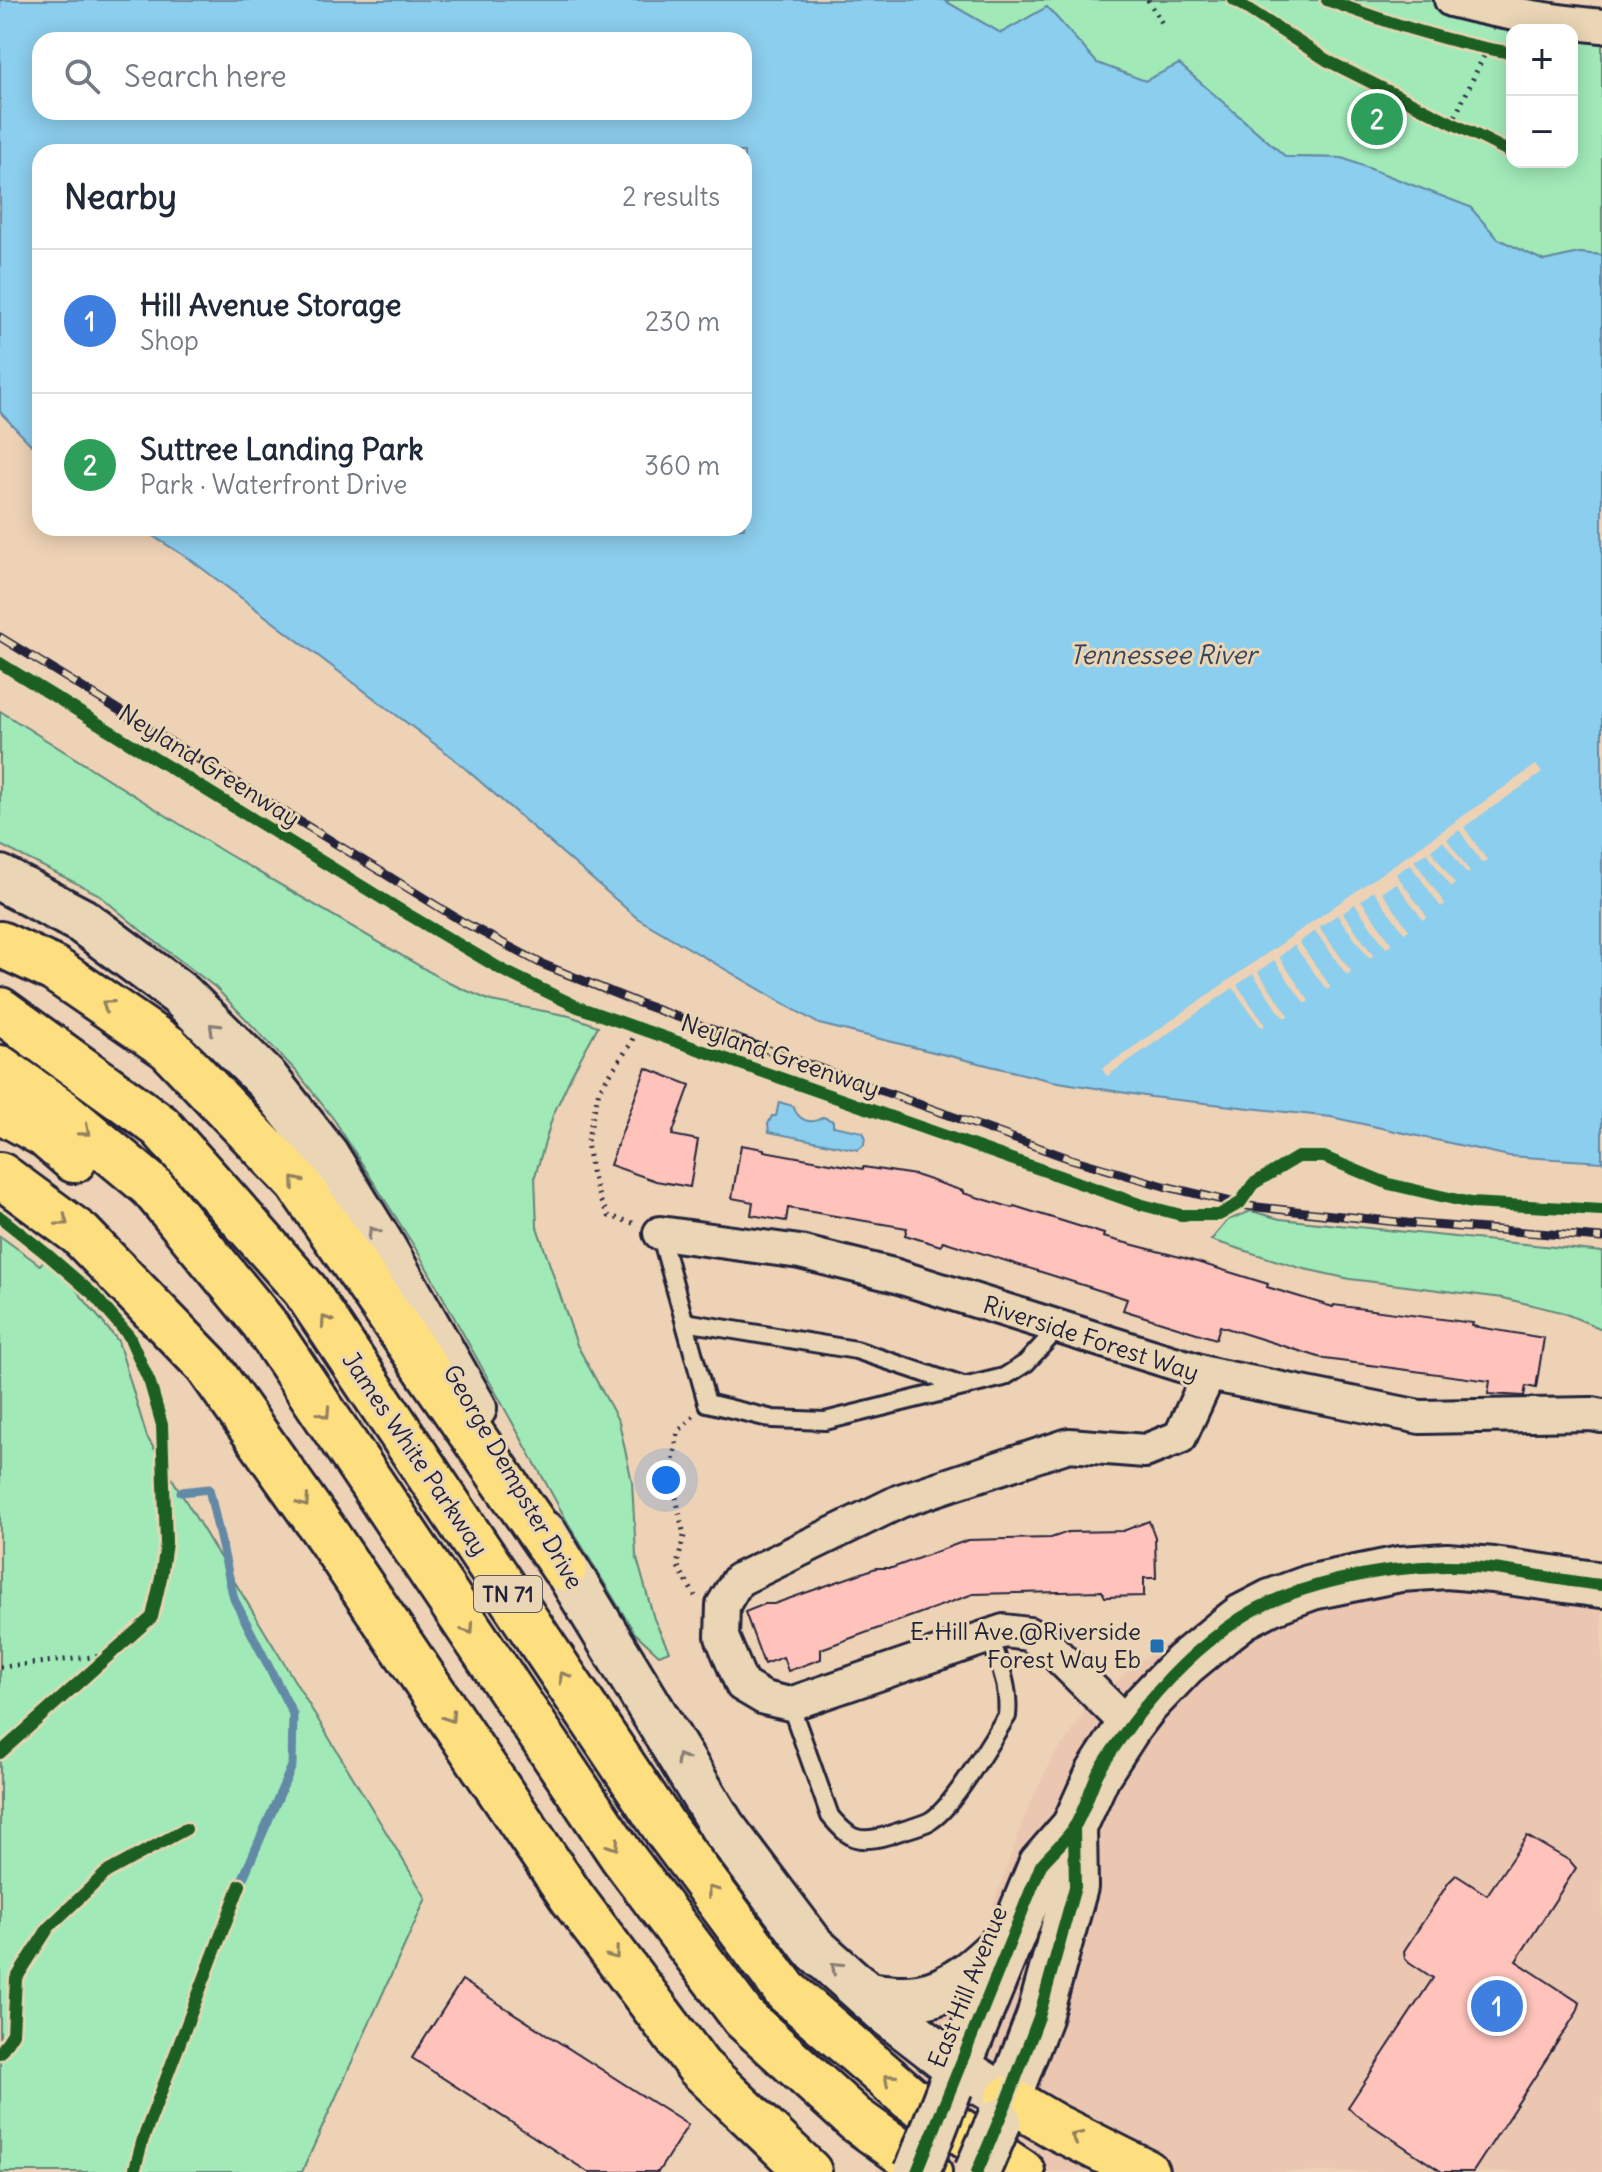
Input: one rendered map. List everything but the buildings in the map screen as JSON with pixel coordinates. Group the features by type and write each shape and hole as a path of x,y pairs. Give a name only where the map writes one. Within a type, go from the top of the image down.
{"highway":[{"path":"0,944 54,969 169,1048 298,1183 564,1568"},
{"name":"James White Parkway","path":"0,1010 160,1126 305,1290 667,1831 786,1991 910,2098 1022,2172"},
{"name":"TN 71","path":"0,1068 61,1111 151,1186 263,1322 622,1856 744,2018 855,2119 929,2172"},
{"path":"0,1110 45,1135 263,1322"},
{"path":"0,1175 80,1234 207,1365 327,1535 573,1899 699,2067 809,2172"},
{"path":"1004,2110 1056,2127 1146,2172"}],"main road":[{"name":"George Dempster Drive","path":"0,878 82,921 181,995 267,1080 326,1155 381,1244 564,1568 722,1826 813,1947 954,2078 1004,2110"},
{"name":"East Hill Avenue","path":"917,2172 1041,1865 1074,1827 1098,1774 1129,1726 1184,1664 1242,1617 1271,1602 1312,1587 1400,1569 1447,1566 1602,1585"},
{"name":"East Hill Avenue","path":"977,2172 1039,2017 1075,1887 1074,1827"},
{"path":"867,1995 921,1997 951,1985 981,1965 1012,1936"}],"street":[{"path":"1451,0 1492,11 1602,26"},
{"name":"Riverside Forest Way","path":"660,1233 800,1252 893,1275 1209,1374 1180,1437 1145,1451 1069,1445 900,1501 738,1580 723,1605 722,1622"},
{"path":"1209,1374 1420,1417 1602,1416"},
{"path":"722,1622 722,1637 742,1685 764,1698 790,1704 1004,1631 1029,1634 1052,1650 1129,1726"}],"lane":[{"path":"660,1233 707,1403 773,1419 825,1421 1004,1377 1026,1363 1059,1327"},
{"path":"685,1322 856,1350 965,1386"},
{"path":"790,1704 830,1816 838,1826 851,1837 868,1841 927,1822 948,1806 1007,1716 1005,1679 989,1636"}],"path":[{"path":"1148,0 1162,23"},
{"path":"1438,116 1458,126 1493,50 1471,45"},
{"path":"637,1029 630,1045 599,1090 587,1142 595,1186 609,1216 660,1233"},
{"path":"707,1403 678,1432 671,1472 684,1536 677,1565 693,1594 722,1622"},
{"path":"88,1674 121,1645"},
{"path":"0,1667 110,1655"}],"shaded area":[{"path":"1377,1552 1602,1567 1602,2172 877,2172 913,2072 961,1965 975,1949 985,1928 1027,1810 1053,1757 1083,1713 1133,1666 1178,1636 1205,1613 1274,1577"}],"green space":[{"path":"944,0 1451,0 1602,26 1602,255 1579,253 1544,261 1498,239 1470,207 1342,158 1286,157 1180,65 1145,81 1097,63 1047,7 1001,33"},
{"path":"0,711 224,852 449,983 491,1001 570,1016 598,1026 553,1115 535,1176 537,1227 577,1345 619,1422 632,1482 636,1555 654,1619 669,1651 659,1655 634,1632 568,1523 419,1254 335,1121 297,1072 215,987 98,894 0,845"},
{"path":"1251,1211 1280,1219 1602,1252 1602,1329 1561,1312 1503,1298 1350,1279 1300,1268 1211,1240 1228,1220"},
{"path":"0,1236 40,1265 48,1255 118,1341 147,1437 426,1898 302,2172 0,2172"}],"water":[{"name":"Tennessee River","path":"0,0 943,0 1001,33 1047,7 1097,63 1145,81 1179,64 1286,157 1342,158 1470,207 1498,239 1544,261 1579,253 1602,255 1602,1162 1509,1156 1331,1117 1151,1097 1052,1081 819,1024 637,918 452,757 191,560 153,536 752,536 752,144 32,144 32,446 0,412"},
{"path":"779,1102 793,1106 805,1120 814,1121 823,1117 833,1121 833,1126 863,1132 864,1145 858,1150 769,1132 768,1124 772,1116 776,1116"}],"pier":[{"path":"1536,765 1542,773 1464,827 1487,860 1482,863 1459,830 1447,839 1470,872 1467,874 1443,841 1431,850 1455,884 1451,887 1427,853 1414,860 1445,904 1441,907 1410,864 1396,874 1427,917 1423,920 1396,883 1382,892 1409,930 1404,933 1374,891 1361,900 1392,944 1386,948 1355,904 1343,913 1373,955 1372,958 1337,915 1319,927 1351,971 1350,974 1346,974 1315,931 1299,942 1330,986 1329,989 1294,945 1279,957 1309,1001 1305,1004 1274,960 1258,972 1288,1014 1287,1017 1283,1017 1253,974 1237,985 1264,1027 1260,1026 1233,988 1107,1076 1102,1069"}],"waterway":[{"path":"181,1492 209,1489 234,1599 293,1714 292,1766 240,1885"}],"railway":[{"path":"0,637 463,922 542,964 636,1002 1068,1158 1164,1186 1248,1206 1407,1223 1602,1238"}],"cycle path":[{"path":"1234,0 1328,61 1506,150"},
{"path":"1327,0 1418,31 1506,52"},
{"name":"Neyland Greenway","path":"0,663 399,909 504,971 578,1007 1139,1204 1181,1215 1219,1215 1240,1203 1253,1184 1298,1157 1324,1157 1389,1184 1471,1203 1602,1210"},
{"path":"0,1217 93,1294 129,1336 150,1383 162,1425 166,1543 152,1617 0,1753"},
{"path":"917,2172 1041,1865 1073,1829 1098,1773 1128,1729 1156,1694 1196,1653 1241,1618 1262,1606 1312,1587 1367,1574 1421,1567 1465,1566 1602,1585"},
{"path":"977,2172 1039,2017 1075,1887 1074,1827"},
{"path":"0,2053 13,2033 16,1979 49,1927 107,1872 186,1829"},
{"path":"134,2172 143,2139 240,1885"}],"place":[{"name":"Suttree Landing Park","path":"1377,119"},
{"name":"E. Hill Ave.@Riverside Forest Way Eb","path":"1157,1646"},
{"name":"Hill Avenue Storage","path":"1497,2006"}]}
